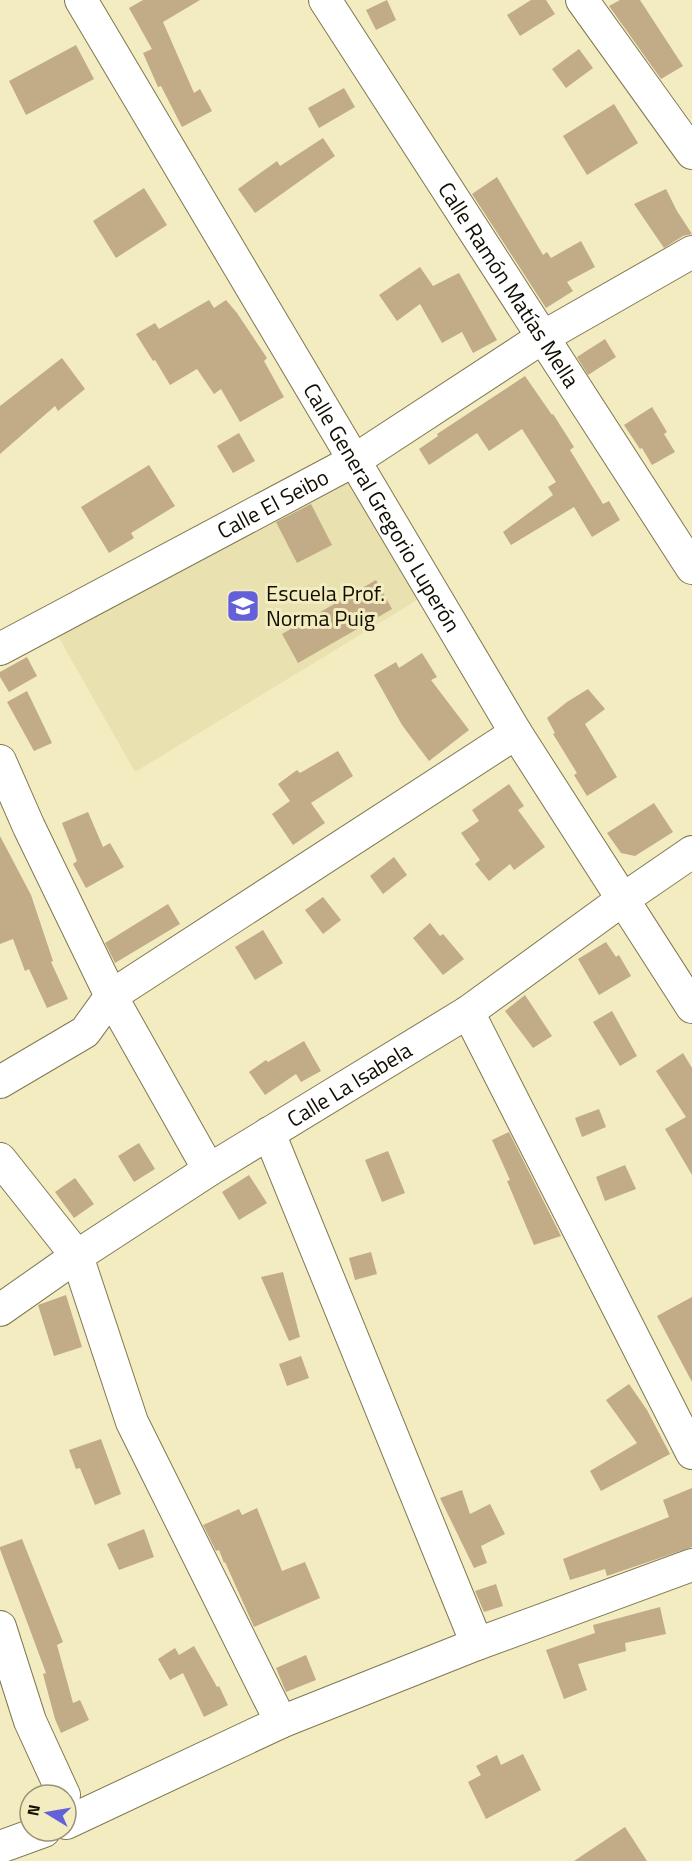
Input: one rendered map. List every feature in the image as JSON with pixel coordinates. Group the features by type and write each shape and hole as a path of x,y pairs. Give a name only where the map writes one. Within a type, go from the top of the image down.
{"street":[{"name":"Calle General Gregorio Luperón","path":"81,0 516,733 692,1007"},
{"name":"Calle Ramón Matías Mella","path":"325,0 692,568"},
{"path":"582,0 692,153"},
{"name":"Calle El Seibo","path":"0,649 355,460 543,337 692,252"},
{"path":"0,1082 85,1032 111,996 516,733"},
{"path":"0,761 29,827 111,996 209,1170"},
{"name":"Calle La Isabela","path":"0,1310 77,1256 209,1170 468,1012 692,852"},
{"path":"468,1012 692,1452"},
{"path":"270,1133 477,1644"},
{"path":"0,1159 77,1256 132,1422 281,1722"},
{"path":"78,1805 477,1644 692,1566"},
{"path":"0,1628 30,1721 57,1783"},
{"path":"0,1847 18,1840"}],"shaded area":[{"name":"Escuela Prof. Norma Puig","path":"355,460 432,591 135,772 50,622"}],"building":[{"path":"143,0 200,0 163,22 194,93 200,89 212,111 182,127 161,86 158,87 143,53 152,49 129,8"},
{"path":"387,0 396,20 376,30 366,10"},
{"path":"531,0 546,0 555,14 520,36 507,15"},
{"path":"620,0 640,0 683,66 661,79 609,6"},
{"path":"76,45 94,79 26,115 9,81"},
{"path":"579,49 593,68 566,88 552,69"},
{"path":"344,88 355,107 319,128 308,108"},
{"path":"614,104 638,143 587,175 563,136"},
{"path":"323,138 335,156 255,213 238,189 277,161 280,166"},
{"path":"497,177 543,255 547,252 551,258 581,241 595,267 567,282 573,291 546,308 472,194"},
{"path":"144,188 167,225 116,258 93,221"},
{"path":"666,189 692,234 683,236 664,248 634,204"},
{"path":"420,267 433,286 459,273 497,340 473,353 462,332 442,343 420,304 397,321 379,295"},
{"path":"209,300 214,308 226,300 237,313 267,358 264,361 284,397 240,422 221,389 214,394 197,369 170,385 136,334 155,323 159,329"},
{"path":"605,339 616,357 588,375 577,357"},
{"path":"62,358 85,389 58,411 55,406 0,454 0,406"},
{"path":"525,376 574,447 570,450 603,504 609,501 620,520 592,537 574,507 511,545 503,532 553,495 548,487 556,482 522,429 489,451 477,433 429,465 419,449 438,436 437,434"},
{"path":"652,407 667,432 664,434 675,452 652,465 624,425"},
{"path":"239,433 255,461 233,473 217,446"},
{"path":"149,465 175,506 131,533 134,538 109,553 81,507"},
{"path":"311,504 332,545 297,563 276,522"},
{"path":"376,580 392,609 298,663 282,634"},
{"path":"422,653 437,677 431,680 469,730 429,761 402,725 374,675 396,662 399,668"},
{"path":"27,657 37,676 9,692 0,677 0,672"},
{"path":"588,689 605,709 585,724 617,777 587,796 574,775 577,773 553,734 555,733 547,718"},
{"path":"27,691 52,743 34,751 7,702"},
{"path":"338,751 353,776 311,803 325,823 293,845 272,814 290,801 278,784 297,770 300,773"},
{"path":"509,784 524,806 518,810 545,847 514,870 510,864 489,881 475,864 480,860 461,833 479,821 472,810"},
{"path":"654,803 673,832 635,856 621,853 607,833"},
{"path":"88,812 103,847 110,843 124,867 86,888 73,864 77,861 62,823"},
{"path":"0,836 31,895 53,961 51,962 68,999 47,1008 29,969 25,971 13,939 0,944"},
{"path":"394,857 407,875 383,894 370,876"},
{"path":"323,897 341,920 323,934 305,910"},
{"path":"168,904 180,924 115,963 105,943"},
{"path":"430,923 440,936 443,934 464,959 443,975 413,938"},
{"path":"263,930 283,963 255,980 235,947"},
{"path":"606,942 616,957 619,955 631,976 599,995 578,959"},
{"path":"525,995 552,1036 533,1048 505,1011"},
{"path":"612,1011 637,1056 620,1066 593,1022"},
{"path":"304,1041 321,1071 301,1082 296,1074 265,1095 249,1072 266,1060 268,1062"},
{"path":"683,1053 692,1068 692,1175 665,1129 686,1117 656,1071"},
{"path":"599,1109 606,1127 582,1137 575,1118"},
{"path":"509,1132 561,1236 534,1245 507,1181 510,1180 492,1140"},
{"path":"139,1143 155,1169 134,1182 118,1156"},
{"path":"388,1151 405,1193 382,1202 365,1160"},
{"path":"625,1165 636,1189 605,1201 596,1177"},
{"path":"249,1175 267,1203 239,1220 222,1192"},
{"path":"75,1178 94,1204 74,1218 55,1192"},
{"path":"371,1252 377,1274 355,1280 349,1258"},
{"path":"283,1272 300,1337 289,1341 261,1277"},
{"path":"66,1295 82,1347 54,1356 38,1305"},
{"path":"692,1297 692,1382 657,1316"},
{"path":"301,1356 309,1378 287,1386 279,1364"},
{"path":"629,1384 647,1410 670,1454 601,1491 590,1471 637,1443 606,1400"},
{"path":"101,1439 121,1494 95,1505 80,1468 76,1469 69,1450"},
{"path":"692,1488 692,1547 607,1576 605,1569 570,1580 563,1559 669,1517 663,1500"},
{"path":"462,1490 470,1514 490,1504 505,1534 481,1546 487,1563 474,1568 440,1498"},
{"path":"257,1508 282,1571 305,1562 320,1598 254,1627 219,1550 216,1551 203,1525 239,1509 242,1515"},
{"path":"144,1529 154,1557 119,1570 107,1544"},
{"path":"22,1539 63,1642 57,1645 73,1703 80,1700 89,1720 61,1733 43,1674 46,1673 0,1549 0,1547"},
{"path":"496,1584 503,1606 484,1612 475,1591"},
{"path":"660,1607 666,1634 625,1643 626,1651 578,1664 587,1690 564,1699 546,1650 595,1633 593,1625"},
{"path":"194,1646 228,1705 204,1717 183,1673 170,1680 158,1659 175,1648 179,1655"},
{"path":"306,1655 316,1680 286,1692 276,1668"},
{"path":"523,1754 541,1790 486,1819 468,1782 481,1775 476,1766 497,1755 501,1765"},
{"path":"625,1827 647,1861 574,1861"}],"place":[{"name":"Escuela Prof. Norma Puig","path":"243,606"}]}
